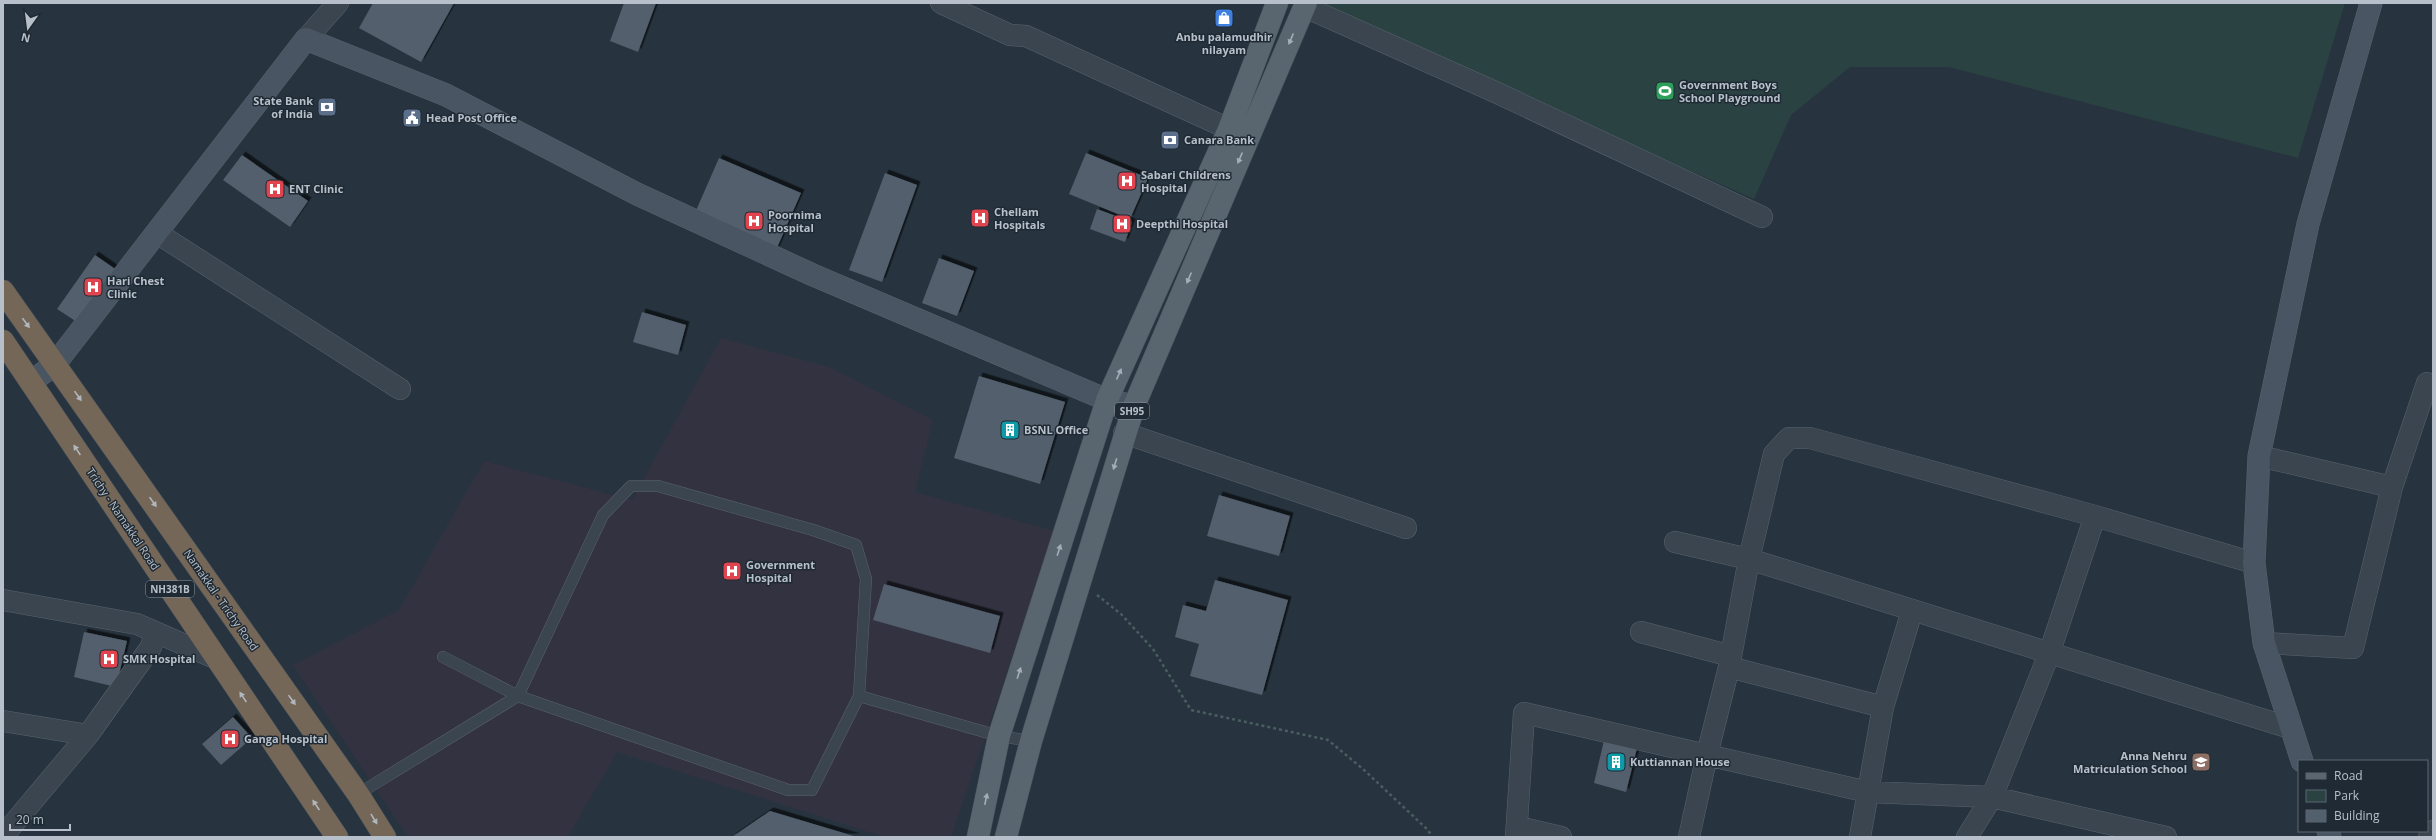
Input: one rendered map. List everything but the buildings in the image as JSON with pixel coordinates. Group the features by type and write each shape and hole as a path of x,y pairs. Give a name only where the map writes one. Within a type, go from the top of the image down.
{"highway":[{"name":"NH381B","path":"3,291 55,364"},
{"name":"Trichy - Namakkal Road","path":"3,341 337,837"},
{"name":"Namakkal - Trichy Road","path":"55,364 358,794 385,837"}],"main road":[{"name":"SH95","path":"978,837 999,736 1108,400 1229,129 1276,3"},
{"name":"SH95","path":"1006,837 1031,741 1124,433 1134,406 1306,5"}],"street":[{"path":"31,382 55,364 306,39 338,3"},
{"path":"942,3 1010,35 1026,36 1229,129"},
{"path":"2302,760 2290,728 2264,643 2254,563 2259,456 2308,224 2371,3"},
{"path":"1306,5 1762,217"},
{"path":"306,39 446,95 637,194 812,275 1108,400 1134,406"},
{"path":"157,233 400,389"},
{"path":"2264,643 2353,648 2392,487 2427,383"},
{"path":"1124,433 1406,528"},
{"path":"1689,837 1707,754 1730,661 1749,559 1774,454 1789,438 1810,438 2094,516 2254,563"},
{"path":"2259,456 2392,487"},
{"path":"1967,837 1992,797 2049,654 2094,516"},
{"path":"1675,542 1749,559 2049,654 2290,728"},
{"path":"3,600 137,624 217,659"},
{"path":"1860,837 1883,707 1912,611"},
{"path":"3,836 88,735 151,647 155,632 157,633"},
{"path":"1641,632 1730,661 1883,707"},
{"path":"1561,837 1517,832 1524,714 1707,754 1868,792 1992,797 2166,837"},
{"path":"3,721 88,735"},
{"path":"2429,837 2433,831"}],"lane":[{"path":"358,794 518,696 603,515 631,486 658,486 813,530 856,545 866,579 858,696 812,790 788,790 518,696 444,657"},
{"path":"858,696 999,736 1031,741"}],"path":[{"path":"1080,581 1121,614 1153,649 1191,710 1328,740 1363,768 1428,830 1432,837"}],"shaded area":[{"name":"Government Hospital","path":"721,338 829,367 933,420 915,492 1055,531 951,837 885,837 617,752 568,837 408,837 293,665 399,610 484,461 632,500"}],"green space":[{"name":"Government Boys School Playground","path":"1327,3 2345,3 2298,158 1949,67 1850,67 1791,115 1754,199 1325,9"}],"place":[{"name":"Anbu palamudhir nilayam","path":"1224,18"},
{"name":"Government Boys School Playground","path":"1665,91"},
{"name":"State Bank of India","path":"327,107"},
{"name":"Head Post Office","path":"412,118"},
{"name":"Canara Bank","path":"1170,140"},
{"name":"Sabari Childrens Hospital","path":"1127,181"},
{"name":"ENT Clinic","path":"275,189"},
{"name":"Chellam Hospitals","path":"980,218"},
{"name":"Poornima Hospital","path":"754,221"},
{"name":"Deepthi Hospital","path":"1122,224"},
{"name":"Hari Chest Clinic","path":"93,287"},
{"name":"BSNL Office","path":"1010,430"},
{"name":"Government Hospital","path":"732,571"},
{"name":"SMK Hospital","path":"109,659"},
{"name":"Ganga Hospital","path":"230,739"},
{"name":"Kuttiannan House","path":"1616,762"},
{"name":"Anna Nehru Matriculation School","path":"2201,762"}]}
